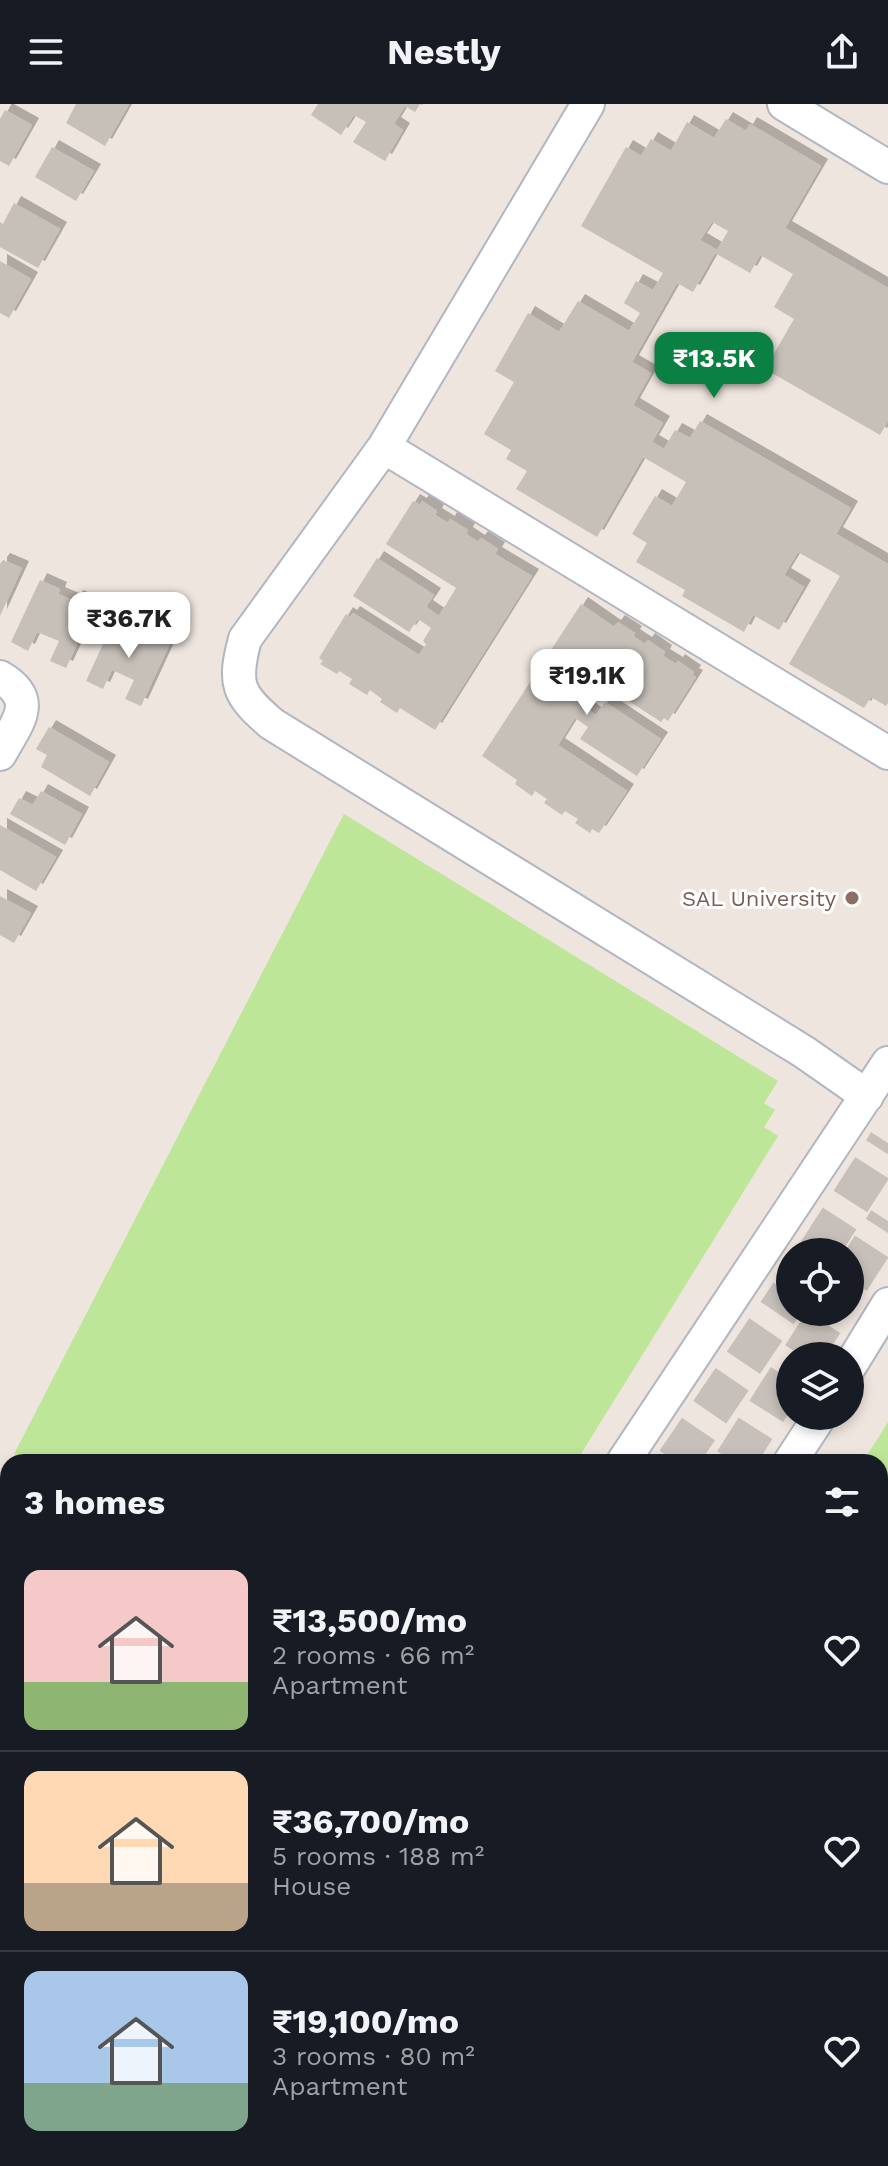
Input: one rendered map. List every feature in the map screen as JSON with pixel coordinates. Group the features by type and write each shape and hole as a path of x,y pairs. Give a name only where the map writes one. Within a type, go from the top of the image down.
{"street":[{"path":"588,104 384,447 245,639 238,665 239,686 251,706 272,724 804,1052 867,1096"},
{"path":"784,104 888,167"},
{"path":"384,447 888,753"},
{"path":"0,677 15,686 21,695 22,705 22,714 0,754"},
{"path":"628,1454 888,1063"},
{"path":"864,1343 888,1304"},
{"path":"795,1454 811,1430"}],"green space":[{"path":"344,814 778,1081 764,1103 775,1110 764,1127 778,1136 581,1454 14,1454"},
{"path":"888,1422 888,1454 868,1454"}],"building":[{"path":"76,104 129,104 105,146 66,123"},
{"path":"318,104 420,104 415,112 405,106 394,124 403,130 385,161 353,142 366,122 354,115 341,135 311,115"},
{"path":"5,110 32,125 9,166 0,161 0,119"},
{"path":"726,119 746,131 750,124 821,166 785,228 888,288 888,421 880,435 765,369 794,319 774,307 793,274 760,255 750,273 715,253 693,292 677,283 632,362 651,373 633,405 663,423 652,442 664,449 675,430 690,438 700,421 851,508 836,534 888,564 886,706 871,697 864,708 789,664 840,576 798,552 784,575 804,587 779,630 753,615 744,632 682,596 685,590 636,562 647,543 632,534 655,496 672,506 686,482 643,457 597,537 516,489 527,471 506,459 511,450 484,434 514,382 495,371 528,313 559,332 578,301 629,331 640,313 624,303 636,281 653,290 663,273 581,226 626,147 641,156 651,139 671,151 687,122 714,138","holes":["712,222 728,231 717,250 700,240"]},
{"path":"52,147 94,171 76,201 35,177"},
{"path":"14,203 60,229 38,268 0,247 0,222 3,224"},
{"path":"0,261 31,279 9,318 0,313"},
{"path":"413,501 420,505 422,501 437,511 435,515 448,523 450,519 468,530 466,534 478,542 481,538 498,549 495,554 532,576 435,730 400,708 397,713 380,702 382,699 370,690 367,695 349,684 352,679 320,664 323,661 319,658 346,614 350,617 353,613 419,655 426,644 423,641 431,628 418,619 409,632 353,596 377,558 434,595 426,607 439,616 456,588 386,544"},
{"path":"3,560 22,568 0,616 0,564"},
{"path":"40,580 60,589 58,594 95,605 66,668 50,661 59,641 37,632 28,651 11,642"},
{"path":"581,604 614,627 618,622 645,644 648,640 665,652 663,656 676,664 678,661 694,672 692,675 696,677 668,721 664,718 661,722 595,679 587,691 591,693 583,706 596,715 605,702 661,739 637,776 580,739 588,727 575,718 558,745 627,791 599,833 592,829 590,833 575,823 578,819 565,811 562,815 544,803 547,799 535,791 532,796 515,784 517,780 482,756"},
{"path":"115,618 136,627 134,632 149,640 151,635 170,643 141,706 125,699 134,680 112,670 103,689 86,681"},
{"path":"49,727 109,762 90,796 41,767 47,755 36,749"},
{"path":"41,791 82,814 65,845 10,814 19,798 33,805"},
{"path":"0,825 56,857 36,891 0,870"},
{"path":"0,896 31,913 14,943 0,935"}],"tunnel":[{"path":"827,1238 888,1143"},
{"path":"864,1258 888,1221"},
{"path":"681,1454 776,1315"},
{"path":"811,1342 821,1326"},
{"path":"739,1454 776,1396"}],"place":[{"name":"SAL University","path":"852,898"}]}
